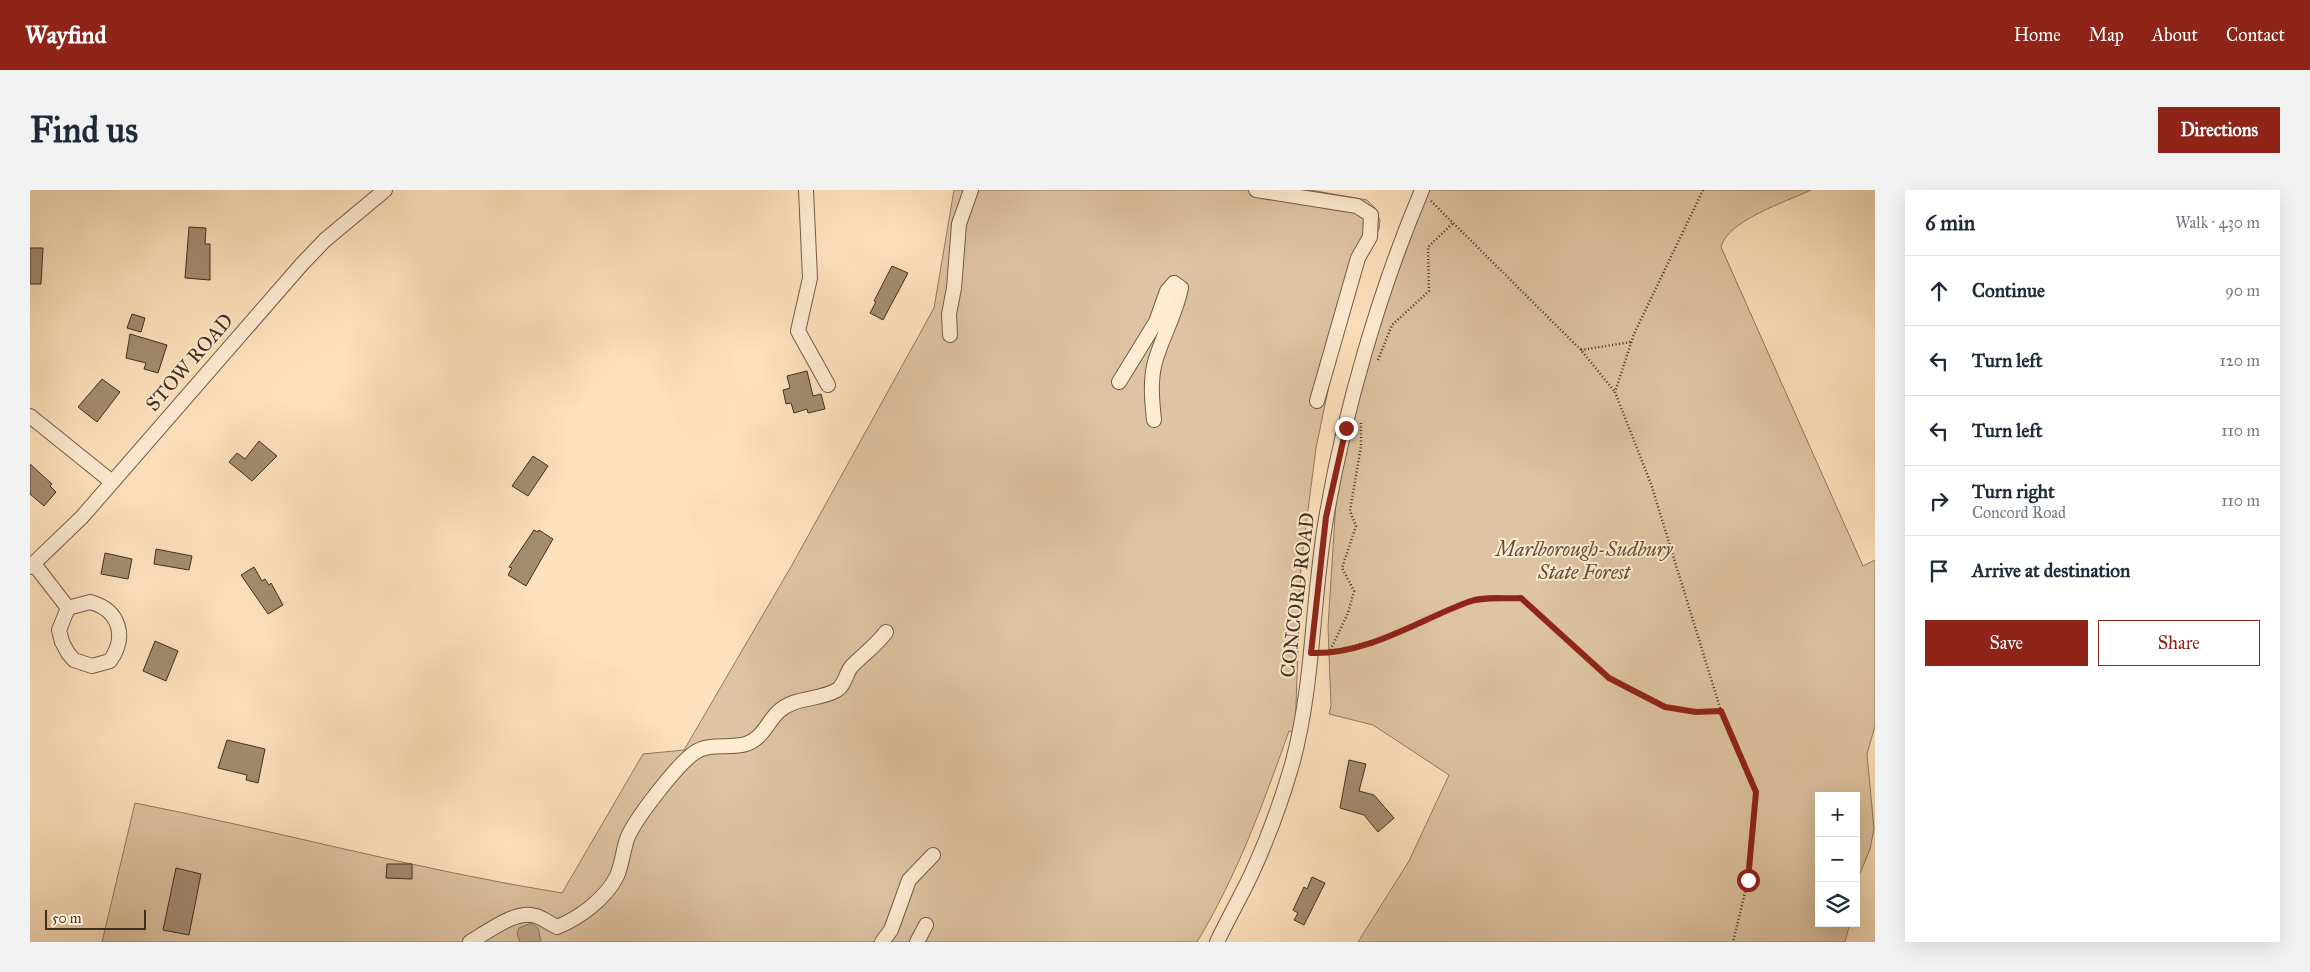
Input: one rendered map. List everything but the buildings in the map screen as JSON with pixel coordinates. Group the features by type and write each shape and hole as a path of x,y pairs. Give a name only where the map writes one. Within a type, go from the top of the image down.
{"street":[{"name":"STOW ROAD","path":"32,565 72,528 302,264 325,240 385,190"},
{"path":"806,190 810,278 798,331 828,386"},
{"path":"950,335 949,314 954,288 959,224 971,190"},
{"path":"1256,190 1357,206 1371,215 1370,237 1358,258 1317,401"},
{"name":"CONCORD ROAD","path":"1217,942 1252,874 1285,788 1300,729 1311,653 1326,517 1342,443 1384,296 1418,191"},
{"path":"1118,382 1156,322 1167,291 1174,283 1181,288 1178,304 1155,362 1151,388 1154,420"},
{"path":"30,416 112,482"},
{"path":"32,565 68,608"},
{"path":"90,602 99,604 113,616 117,625 120,645 110,661 92,666 74,660 68,653 62,642 59,630 68,608 90,602"},
{"path":"470,942 496,925 518,917 536,916 558,927 588,909 611,886 618,875 627,839 641,814 695,752 722,744 746,744 763,733 778,712 794,701 839,689 851,668 875,647 886,632"},
{"path":"882,942 891,930 909,880 934,855"},
{"path":"917,942 926,925"}],"path":[{"path":"1615,392 1631,342 1703,190"},
{"path":"1418,191 1453,223 1581,350 1615,392 1651,484 1721,711 1756,792 1748,880 1733,942"},
{"path":"1375,369 1392,325 1429,291 1428,246 1453,223"},
{"path":"1581,350 1631,342"},
{"path":"1329,653 1348,613 1354,591 1342,568 1356,526 1350,511 1361,446 1361,420"},
{"path":"1311,653 1329,653 1399,633 1470,601 1521,598 1609,678 1665,707 1696,712 1721,711"}],"green space":[{"path":"954,190 1310,190 1367,200 1376,209 1380,221 1379,229 1365,259 1332,371 1316,448 1301,565 1295,733 1289,731 1237,865 1197,942 102,942 135,803 401,862 562,893 643,754 684,750 792,565 934,308"},
{"name":"Marlborough-Sudbury State Forest","path":"1429,190 1811,190 1746,220 1734,228 1726,237 1721,247 1863,566 1875,560 1875,726 1867,754 1874,829 1870,849 1860,874 1860,792 1815,792 1815,927 1849,927 1845,942 1358,942 1409,861 1449,775 1373,725 1329,714 1331,706 1328,627 1337,485 1370,345"}],"shaded area":[{"path":"531,923 538,928 541,941 520,942 517,934 519,928"}],"route":[{"path":"1346,428 1321,548 1311,653 1329,653 1399,633 1470,601 1521,598 1609,678 1665,707 1696,712 1721,711 1756,792 1748,880"}]}
